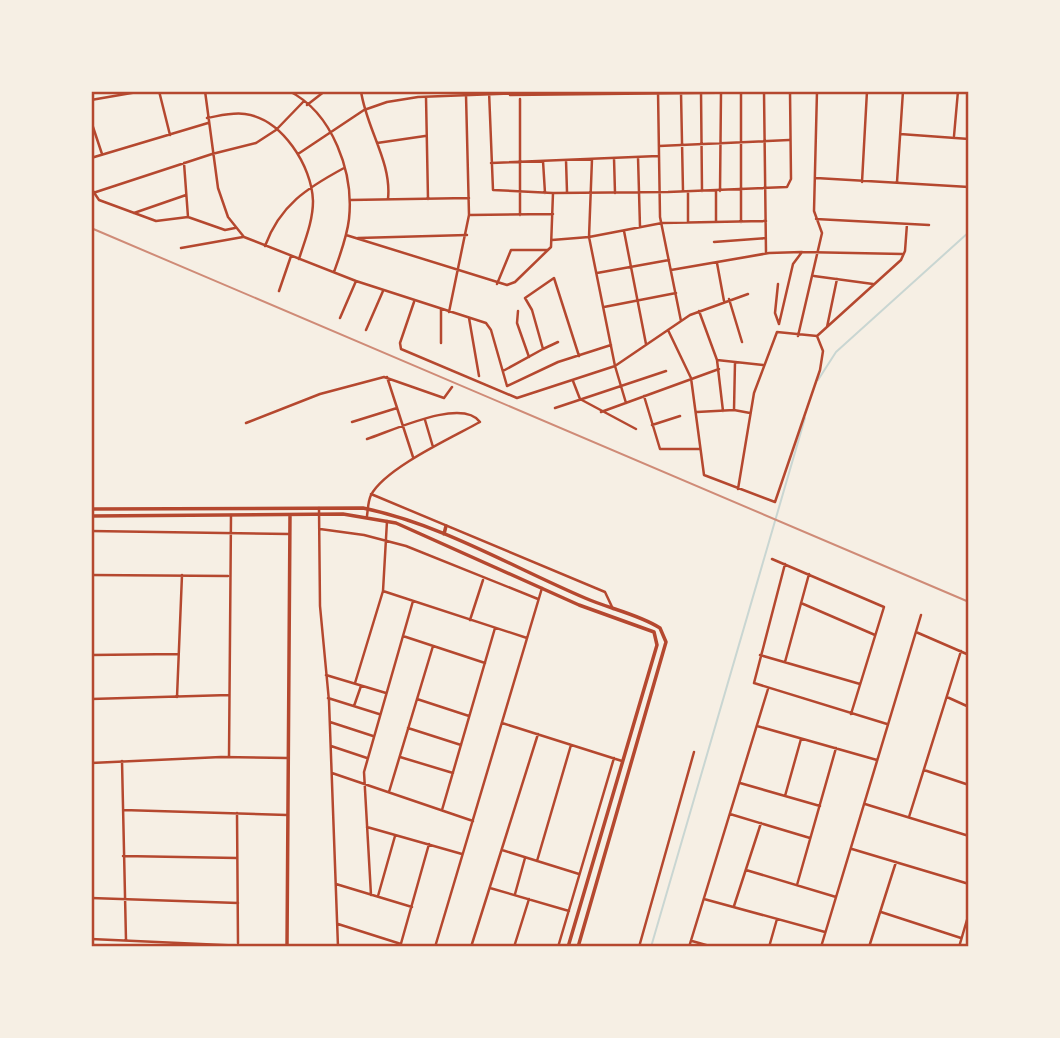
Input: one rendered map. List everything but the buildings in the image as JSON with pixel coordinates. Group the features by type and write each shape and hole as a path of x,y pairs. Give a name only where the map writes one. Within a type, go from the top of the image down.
{"street":[{"path":"91,100 143,91"},
{"path":"159,91 170,135"},
{"path":"205,91 212,154 222,203 235,228 244,237 356,281 489,326 502,372 509,386 548,366 611,345"},
{"path":"289,91 305,103 330,133 345,168 350,200 346,235 334,272"},
{"path":"93,193 212,154 247,146 276,130 305,103 325,91"},
{"path":"362,91 364,110 387,178 388,199"},
{"path":"507,95 520,92 578,91"},
{"path":"298,154 364,110 387,102 426,97 489,93 520,97 790,91 790,184 782,188 766,189 638,193 493,190 489,93"},
{"path":"798,336 814,276 822,228 816,219 817,91"},
{"path":"862,182 867,91"},
{"path":"897,184 903,91"},
{"path":"954,138 958,91"},
{"path":"520,92 520,215"},
{"path":"658,92 657,146 662,223 681,321"},
{"path":"701,92 702,191"},
{"path":"741,92 741,222"},
{"path":"764,92 766,253"},
{"path":"681,93 688,222"},
{"path":"716,222 721,93"},
{"path":"449,312 469,215 466,95"},
{"path":"426,97 428,199"},
{"path":"207,118 245,114 258,118 276,130 298,154 311,186 312,216 299,259"},
{"path":"91,121 102,155"},
{"path":"91,158 208,123"},
{"path":"900,134 969,139"},
{"path":"377,143 426,136"},
{"path":"657,146 789,140"},
{"path":"491,163 658,156"},
{"path":"638,157 640,227"},
{"path":"614,158 615,193"},
{"path":"592,159 589,237 615,366 626,403"},
{"path":"566,160 567,193"},
{"path":"543,161 545,193"},
{"path":"184,163 187,217"},
{"path":"265,246 276,218 311,186 345,168"},
{"path":"816,178 969,187"},
{"path":"91,188 99,200 159,222 187,217 225,230 235,228"},
{"path":"346,235 498,284 515,282 550,250 553,193"},
{"path":"134,213 186,195"},
{"path":"350,200 469,198"},
{"path":"469,215 553,214"},
{"path":"816,219 929,225"},
{"path":"552,240 589,237 662,223 766,221"},
{"path":"738,489 750,413 763,365 777,332 817,336 904,254 907,225"},
{"path":"624,230 646,344"},
{"path":"355,239 467,235"},
{"path":"181,248 244,237"},
{"path":"714,242 766,238"},
{"path":"498,284 511,250 550,250"},
{"path":"671,270 766,253 818,250 904,254"},
{"path":"778,284 775,313 779,324 793,264 802,252"},
{"path":"279,291 291,256"},
{"path":"597,272 669,260"},
{"path":"717,263 724,301"},
{"path":"814,276 875,284"},
{"path":"543,349 525,296 554,278 579,356"},
{"path":"827,327 837,279"},
{"path":"340,318 356,281"},
{"path":"366,330 383,290"},
{"path":"604,307 676,293"},
{"path":"414,302 400,346 517,398 615,366 699,311 748,294"},
{"path":"729,299 742,342"},
{"path":"441,309 441,343"},
{"path":"518,311 517,323 529,357"},
{"path":"699,311 717,360 723,411"},
{"path":"469,318 479,376"},
{"path":"668,330 691,378 704,475 777,502 820,370 823,351 817,336"},
{"path":"502,372 558,342"},
{"path":"717,360 763,365"},
{"path":"734,410 735,362"},
{"path":"601,412 719,369"},
{"path":"555,408 666,371"},
{"path":"456,379 458,374"},
{"path":"387,377 414,458"},
{"path":"246,423 329,391 387,377 444,398 452,387"},
{"path":"573,381 580,399 636,429"},
{"path":"644,397 662,450 700,449"},
{"path":"352,422 397,408"},
{"path":"697,412 734,410 750,413"},
{"path":"366,516 371,494 414,458 480,422 474,415 459,411 367,439"},
{"path":"652,425 680,416"},
{"path":"425,420 433,447"},
{"path":"371,494 606,592 613,609"},
{"path":"288,947 290,508"},
{"path":"319,508 320,606 330,722 338,947"},
{"path":"91,509 319,508 368,509 389,513 444,534 655,625 663,631 666,642 578,947"},
{"path":"229,757 231,515"},
{"path":"91,516 366,516 387,521 656,635"},
{"path":"355,683 383,591 387,521"},
{"path":"444,534 446,526"},
{"path":"320,529 406,546 483,580 538,600"},
{"path":"91,531 289,534"},
{"path":"772,559 883,605 852,714"},
{"path":"785,564 754,683 888,724"},
{"path":"785,662 809,574"},
{"path":"91,575 229,576"},
{"path":"177,697 182,575"},
{"path":"470,620 483,580"},
{"path":"435,947 542,588"},
{"path":"383,591 527,638"},
{"path":"372,895 364,783 367,758 413,601"},
{"path":"801,603 875,635"},
{"path":"821,947 921,615"},
{"path":"442,810 495,628"},
{"path":"656,635 663,631"},
{"path":"916,632 969,655"},
{"path":"568,947 657,645 656,635"},
{"path":"403,636 485,663"},
{"path":"389,792 433,646"},
{"path":"909,817 961,651"},
{"path":"91,655 178,654"},
{"path":"760,654 860,684"},
{"path":"326,675 386,693"},
{"path":"354,706 361,685"},
{"path":"689,947 768,689"},
{"path":"91,699 229,695"},
{"path":"947,697 969,707"},
{"path":"328,698 380,714"},
{"path":"417,699 469,716"},
{"path":"330,722 374,736"},
{"path":"502,723 623,761"},
{"path":"757,726 877,760"},
{"path":"408,728 461,746"},
{"path":"471,947 538,734"},
{"path":"785,796 801,738"},
{"path":"537,861 571,745"},
{"path":"331,746 367,758"},
{"path":"796,885 836,748"},
{"path":"639,947 694,752"},
{"path":"91,763 229,757 289,758"},
{"path":"400,757 453,773"},
{"path":"558,947 614,758"},
{"path":"122,761 126,940"},
{"path":"924,770 969,785"},
{"path":"332,773 473,821"},
{"path":"740,783 820,806"},
{"path":"864,804 969,836"},
{"path":"122,810 288,815"},
{"path":"237,813 238,944"},
{"path":"730,814 810,838"},
{"path":"734,907 761,823"},
{"path":"367,827 463,854"},
{"path":"378,897 395,835"},
{"path":"337,923 401,945 429,844"},
{"path":"850,848 969,884"},
{"path":"502,850 580,874"},
{"path":"123,856 237,858"},
{"path":"515,894 525,858"},
{"path":"869,947 896,862"},
{"path":"746,870 836,897"},
{"path":"336,884 412,907"},
{"path":"490,888 569,911"},
{"path":"91,898 238,903"},
{"path":"514,947 529,899"},
{"path":"704,899 825,932"},
{"path":"880,911 961,938"},
{"path":"958,947 969,912"},
{"path":"769,947 777,919"},
{"path":"91,939 268,947"},
{"path":"691,940 713,947"}],"waterway":[{"path":"818,380 836,352 969,232"},
{"path":"651,947 805,418"}],"railway":[{"path":"91,228 969,602"}]}
